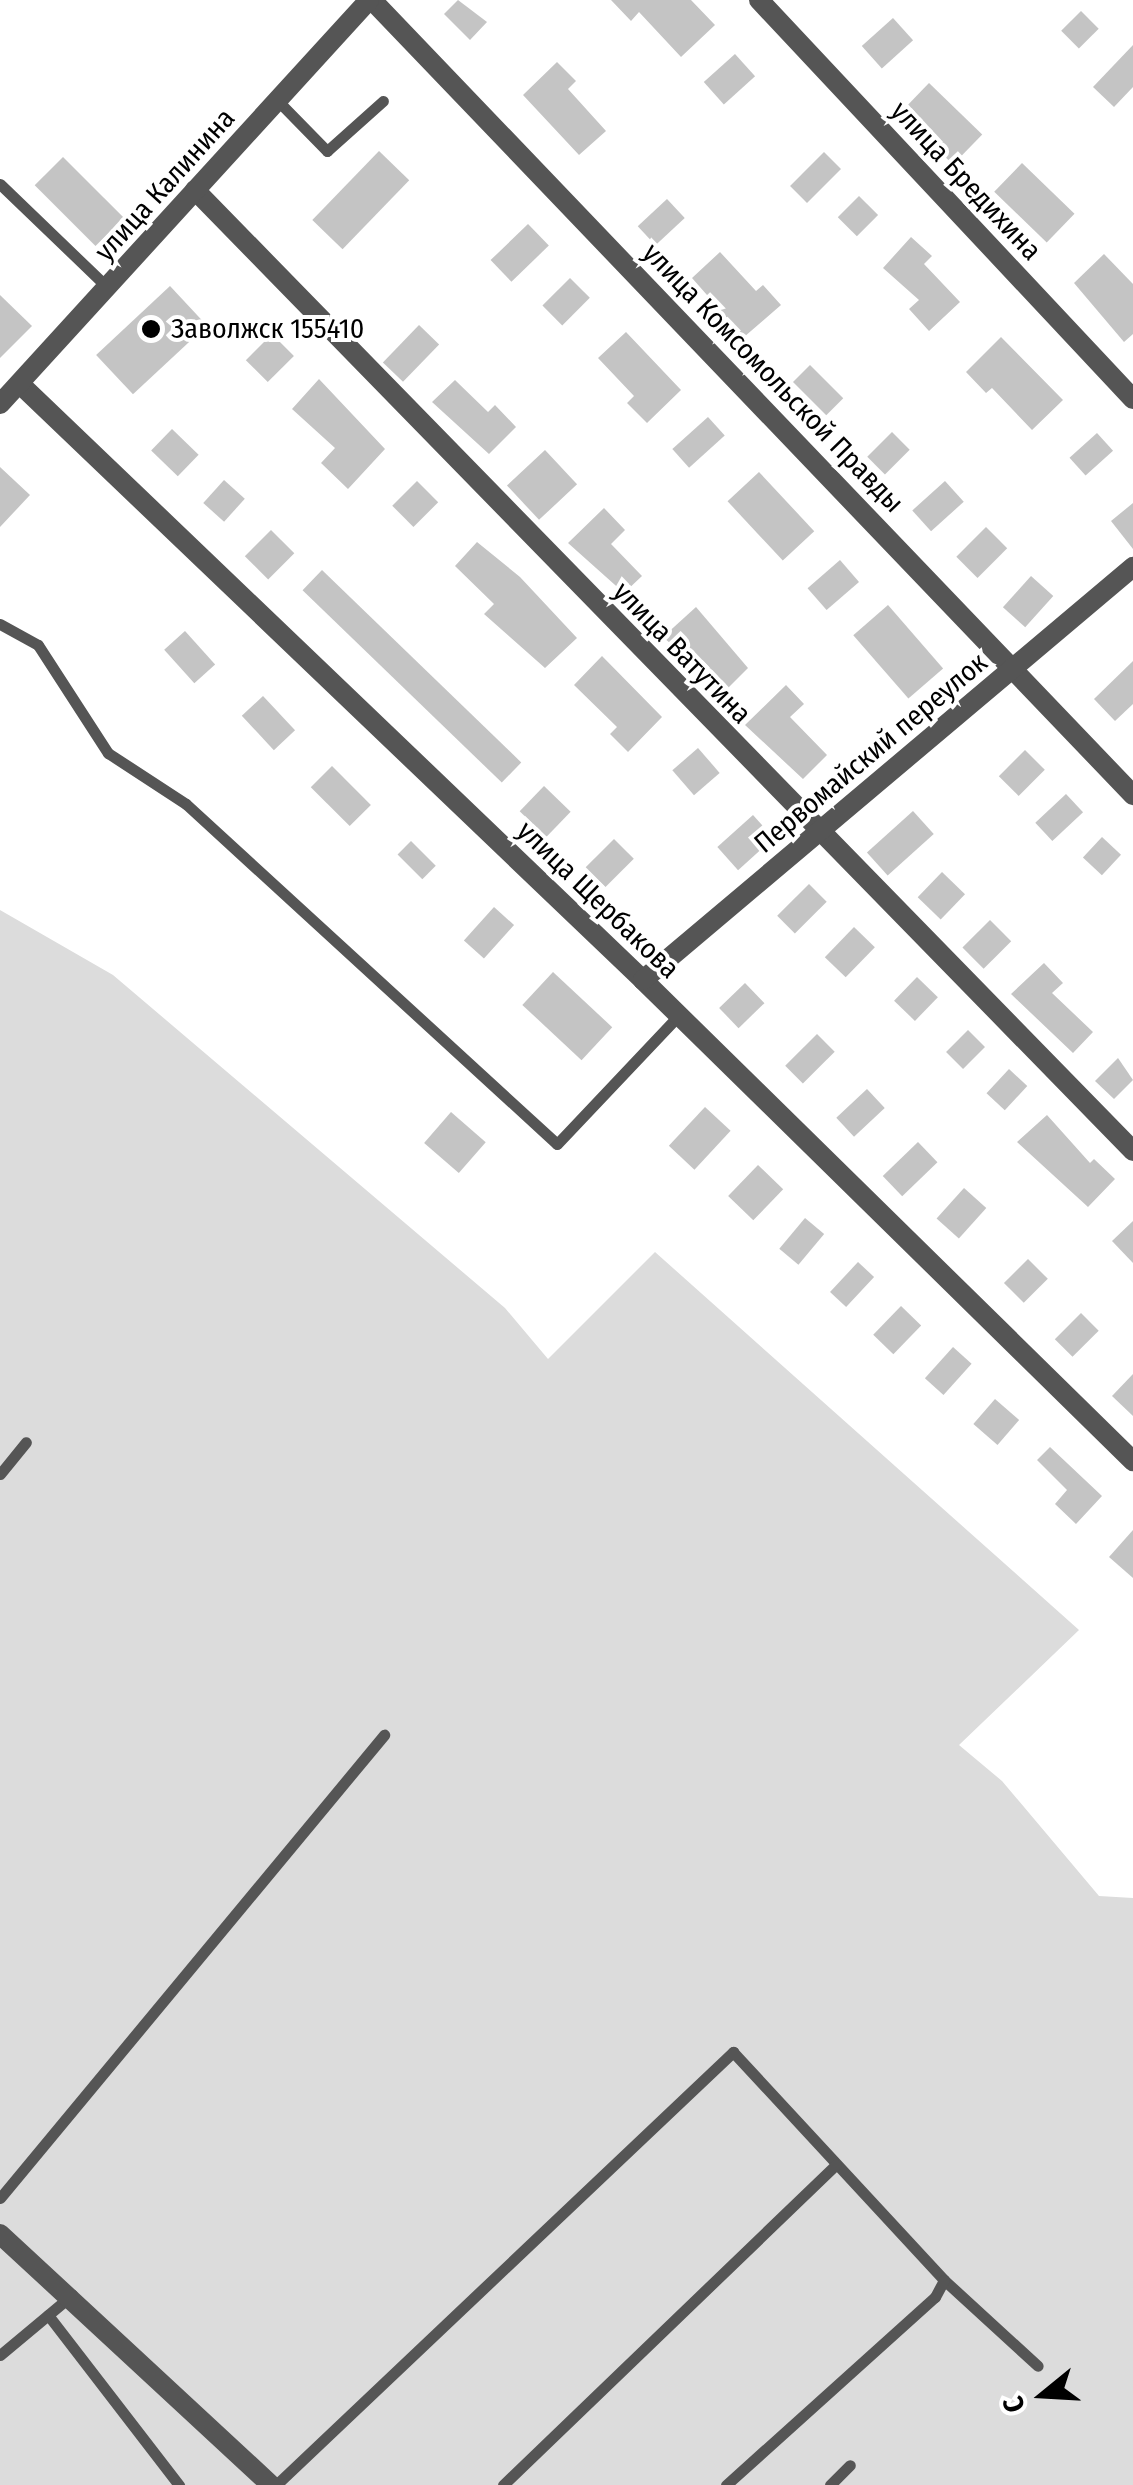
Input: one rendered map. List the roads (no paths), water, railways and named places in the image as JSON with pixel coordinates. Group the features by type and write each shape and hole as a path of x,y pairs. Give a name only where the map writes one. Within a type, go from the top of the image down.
{"street":[{"name":"улица Калинина","path":"0,404 370,0"},
{"name":"улица Комсомольской Правды","path":"370,0 1133,795"},
{"name":"улица Бредихина","path":"759,0 1133,399"},
{"name":"улица Ватутина","path":"195,190 818,833 1133,1151"},
{"name":"улица Щербакова","path":"20,384 643,980 1133,1462"},
{"name":"Первомайский переулок","path":"643,980 1133,567"},
{"path":"0,2234 72,2295 274,2485"}],"lane":[{"path":"278,101 327,151 384,101"},
{"path":"0,184 108,288"},
{"path":"0,624 38,645 108,753 186,804 557,1144 678,1016"},
{"path":"0,1474 26,1442"},
{"path":"0,2198 384,1735"},
{"path":"274,2485 733,2052 944,2280 1038,2366"},
{"path":"503,2485 836,2165"},
{"path":"726,2485 934,2297 944,2280"},
{"path":"0,2355 72,2295"},
{"path":"48,2315 178,2485"},
{"path":"830,2485 850,2465"}],"place":[{"name":"Заволжск 155410","path":"151,329"}]}
